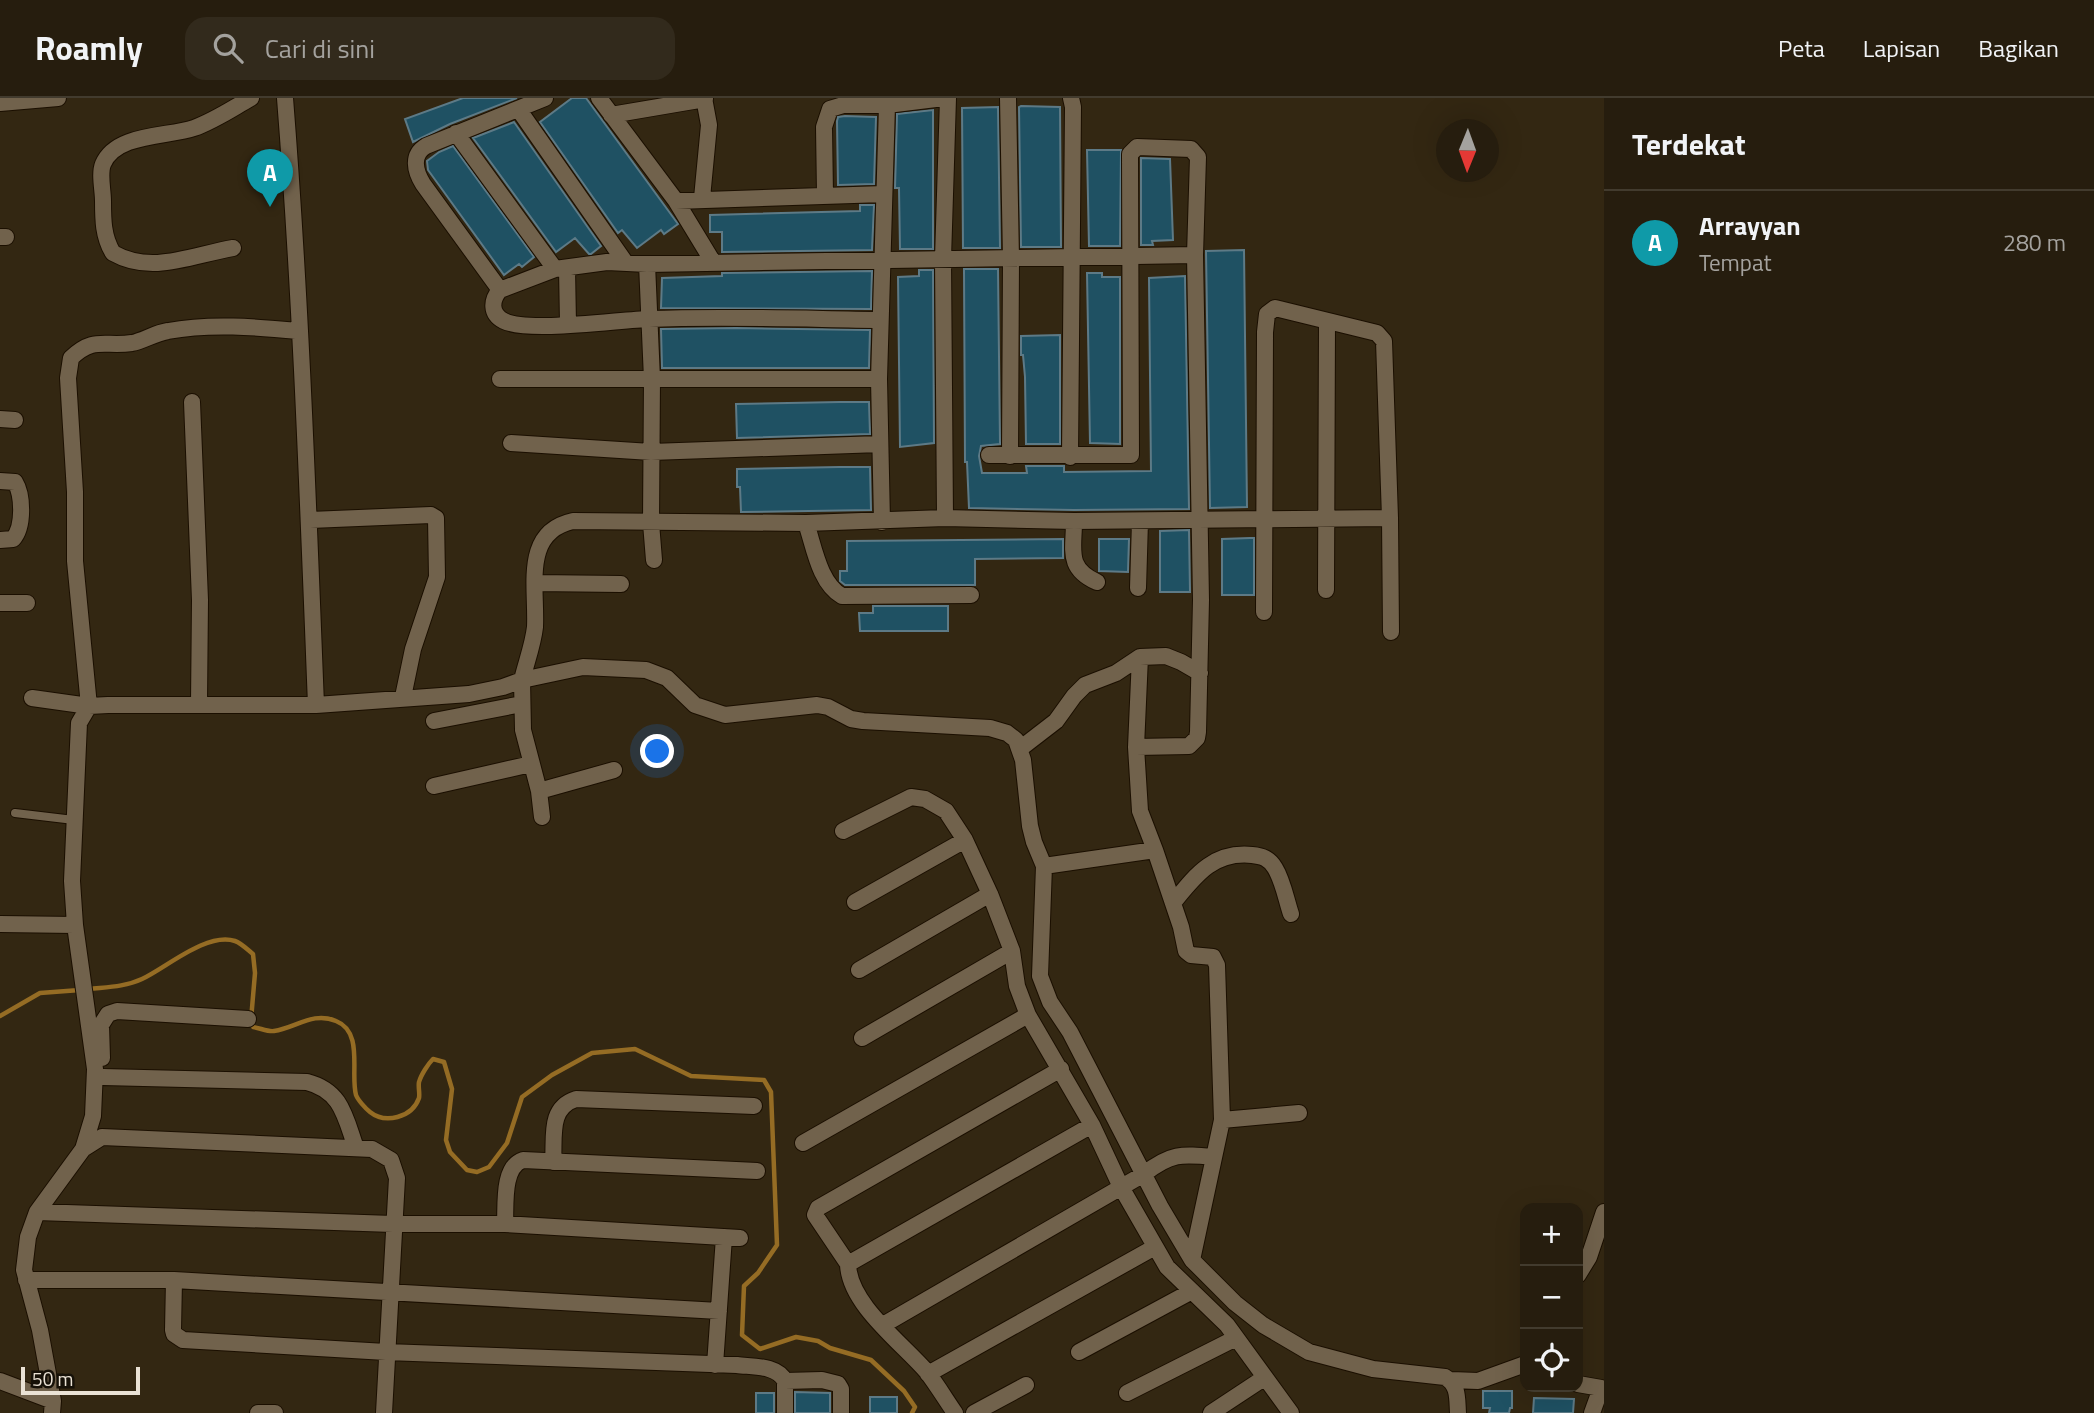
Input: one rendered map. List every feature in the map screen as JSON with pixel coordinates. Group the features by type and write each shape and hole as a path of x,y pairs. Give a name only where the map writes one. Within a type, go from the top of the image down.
{"street":[{"path":"0,103 58,98"},
{"path":"233,248 159,264 145,264 113,253 104,230 104,186 101,172 103,162 115,149 148,135 194,128 251,98"},
{"path":"285,98 310,520 316,705"},
{"path":"500,290 423,184 416,169 419,150 545,98"},
{"path":"599,98 676,201 713,262"},
{"path":"611,115 705,98 709,125 702,198"},
{"path":"825,195 824,127 830,109 843,105 887,105 946,98 943,259 945,518"},
{"path":"1008,98 1011,258 1010,456"},
{"path":"1070,457 1073,257 1071,98"},
{"path":"882,522 879,379 887,105"},
{"path":"519,110 625,262"},
{"path":"456,133 561,269 568,324"},
{"path":"989,455 1139,455 1133,432 1129,154 1137,147 1191,149 1195,152 1198,163 1195,255 1201,600 1198,732 1189,746 1136,747"},
{"path":"676,201 702,198 884,194"},
{"path":"880,320 649,319 541,326 505,322 492,307 500,290 561,269 607,262 648,264 1195,255"},
{"path":"648,264 652,379 651,523 654,560"},
{"path":"1264,612 1267,314 1275,308 1377,333 1384,341 1391,632"},
{"path":"1326,590 1327,321"},
{"path":"53,1407 40,1330 26,1280 26,1247 37,1212 83,1149 93,1116 95,1069 75,925 72,881 78,733 79,723 89,706 75,561 75,492 68,378 71,358 90,344 135,343 169,331 231,327 299,331"},
{"path":"500,379 879,379"},
{"path":"192,402 200,600 199,703"},
{"path":"511,443 651,452 880,444"},
{"path":"0,481 15,482 20,497 19,531 13,538 0,540"},
{"path":"310,520 431,515 436,517 437,577 413,649 403,697"},
{"path":"542,817 539,791 523,730 522,680 535,630 537,554 542,539 560,524 573,521 882,522 945,518 1264,521 1390,518"},
{"path":"1074,521 1075,565 1079,572 1097,582"},
{"path":"1138,587 1140,521"},
{"path":"806,523 826,580 834,591 842,596 971,595"},
{"path":"535,583 621,584"},
{"path":"0,603 27,603"},
{"path":"1021,748 1056,721 1085,685 1116,674 1140,657 1166,656 1200,673"},
{"path":"1140,657 1136,747 1140,811 1181,927 1186,951 1191,955 1210,956 1216,961 1222,1120 1192,1260"},
{"path":"32,698 89,706 199,703 316,705 468,694 583,667 646,670 667,678 695,705 725,715 817,705 863,721 990,728 1007,733 1021,748 1030,826 1044,866 1040,976 1050,1002 1070,1031 1192,1260 1235,1303 1263,1325 1310,1352 1373,1369 1446,1377 1451,1380 1478,1381 1517,1373"},
{"path":"434,721 522,704"},
{"path":"433,786 531,764"},
{"path":"539,791 614,770"},
{"path":"843,831 911,797 925,799 946,811 965,839 990,894 1012,951 1017,986 1028,1015 1092,1125 1121,1187 1155,1247 1167,1267 1227,1325 1291,1413"},
{"path":"855,902 965,839"},
{"path":"1044,866 1155,850"},
{"path":"1173,903 1192,880 1217,858 1247,855 1264,857 1274,866 1291,914"},
{"path":"859,970 990,894"},
{"path":"0,924 75,925"},
{"path":"862,1038 1012,951"},
{"path":"102,1138 101,1025 108,1014 130,1012 248,1019"},
{"path":"803,1143 1028,1015"},
{"path":"955,1413 928,1374 874,1318 848,1278 848,1264 815,1215 818,1208 1061,1069"},
{"path":"103,1077 307,1082 327,1089 335,1097 356,1148"},
{"path":"553,1162 558,1111 562,1105 576,1099 754,1106"},
{"path":"1222,1120 1299,1113"},
{"path":"848,1264 1092,1125"},
{"path":"83,1149 102,1138 372,1149 391,1160 397,1178 384,1413"},
{"path":"883,1325 1157,1164 1175,1155 1214,1157"},
{"path":"505,1224 509,1176 514,1164 523,1160 757,1171"},
{"path":"37,1212 393,1224 505,1224 732,1237 719,1311 715,1365"},
{"path":"1583,1266 1604,1212"},
{"path":"928,1374 1155,1247"},
{"path":"26,1280 174,1280 719,1311"},
{"path":"174,1280 173,1330 174,1334 183,1340 386,1352 737,1365 772,1369 780,1373 785,1381 785,1413"},
{"path":"1079,1352 1192,1291"},
{"path":"1127,1393 1236,1338"},
{"path":"1211,1413 1265,1378"},
{"path":"785,1381 822,1380 838,1384 841,1389 841,1413"},
{"path":"1451,1380 1457,1394 1458,1413"},
{"path":"0,1381 53,1407"},
{"path":"1583,1384 1602,1386 1592,1413"},
{"path":"974,1413 1026,1385"},
{"path":"258,1413 275,1413"}],"lane":[{"path":"15,813 74,820"}],"building":[{"path":"463,98 517,98 450,124 413,142 405,119"},
{"path":"572,98 586,98 678,224 664,234 661,230 637,248 622,230 618,233 540,122"},
{"path":"1021,106 1060,107 1061,247 1021,247"},
{"path":"998,107 1000,248 963,248 962,108"},
{"path":"933,110 933,249 900,249 899,188 895,188 897,114"},
{"path":"838,117 876,117 874,184 838,185 837,121"},
{"path":"514,122 601,246 591,254 575,238 556,252 473,138"},
{"path":"453,146 534,257 522,267 519,264 504,275 428,170 427,161"},
{"path":"1087,150 1121,150 1120,246 1089,246"},
{"path":"1141,158 1170,159 1173,240 1152,241 1153,245 1141,245"},
{"path":"860,205 874,205 872,250 722,252 722,232 710,232 710,215 860,211"},
{"path":"1244,250 1247,507 1210,508 1206,251"},
{"path":"964,269 998,269 1000,444 981,446 979,456 982,473 1027,473 1026,466 1064,466 1064,472 1151,471 1149,278 1185,276 1189,509 969,508 965,462"},
{"path":"919,270 933,270 934,443 900,447 898,277 919,276"},
{"path":"872,271 871,309 661,308 662,278 722,276 722,273"},
{"path":"1087,273 1102,273 1102,277 1120,277 1120,444 1090,443"},
{"path":"661,329 870,330 869,368 662,368"},
{"path":"1060,335 1060,444 1026,444 1021,336"},
{"path":"869,402 870,434 737,438 736,404"},
{"path":"870,467 871,510 741,512 737,469"},
{"path":"1189,530 1190,592 1160,592 1160,531"},
{"path":"1254,538 1254,595 1222,595 1222,539"},
{"path":"1063,539 1063,558 975,559 975,585 845,585 840,581 840,571 847,571 847,541"},
{"path":"1099,539 1129,539 1128,572 1099,571"},
{"path":"873,606 948,606 948,631 860,631 859,613 873,613"},
{"path":"1483,1391 1512,1391 1512,1408 1509,1413 1489,1413 1490,1408 1483,1408"},
{"path":"795,1392 830,1393 830,1413 795,1413"},
{"path":"756,1393 774,1393 774,1413 756,1413"},
{"path":"870,1397 897,1397 897,1413 870,1413"},
{"path":"1534,1398 1574,1399 1573,1413 1533,1413"}],"waterway":[{"path":"89,989 136,982 199,946 224,940 235,941 253,954 253,1027 274,1031 320,1018 328,1018 345,1026 353,1043 356,1095 376,1116 398,1117 410,1110 419,1098 419,1082 427,1067 433,1059 444,1062 452,1089 446,1140 450,1152 467,1170 477,1172 489,1167 507,1143 522,1097 552,1075 592,1053 635,1049 691,1076 764,1080 771,1092 777,1245 758,1273 744,1286 742,1335 760,1349 796,1337 818,1341 830,1348 871,1360 904,1391 915,1407 912,1413"},
{"path":"0,1016 40,993 80,990"}],"place":[{"name":"Arrayyan","path":"270,207"}]}
